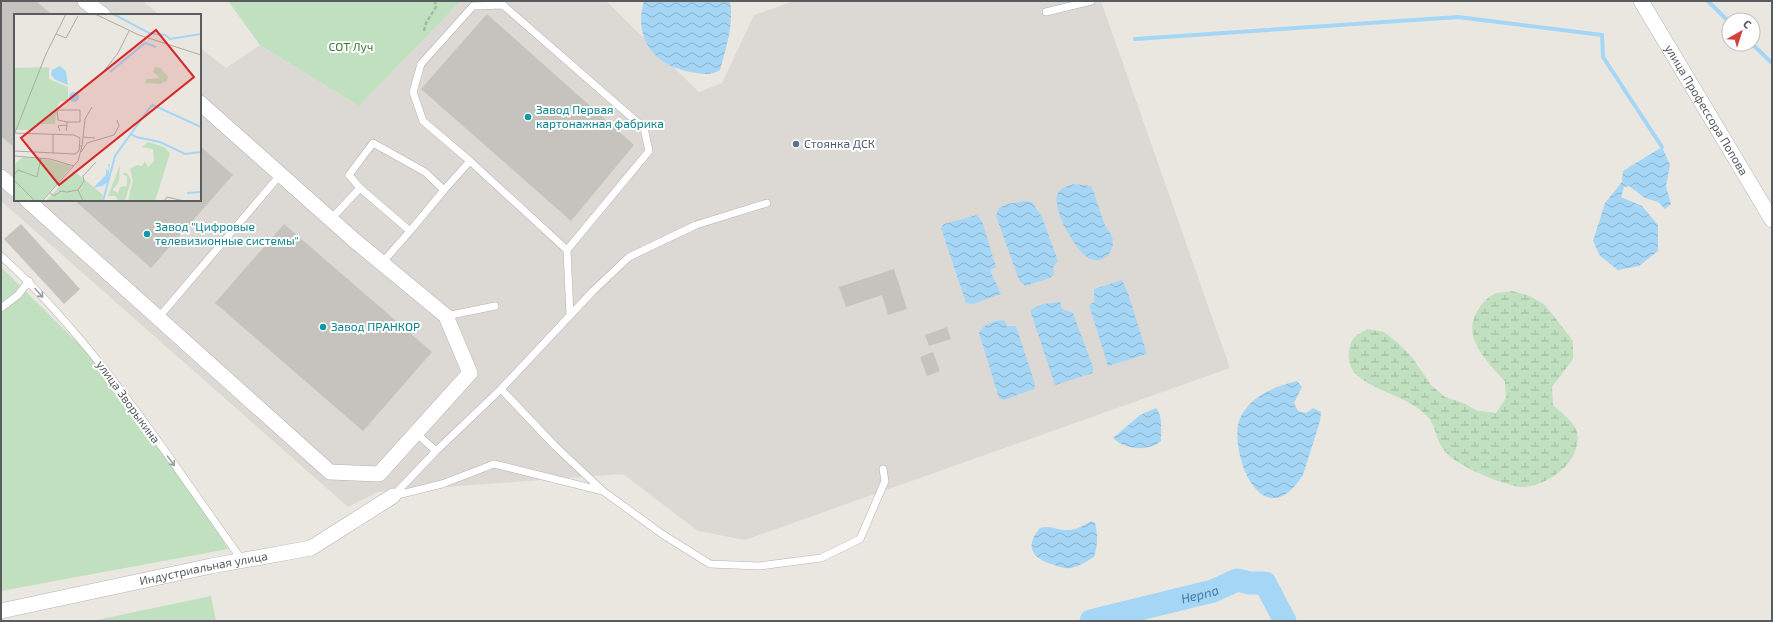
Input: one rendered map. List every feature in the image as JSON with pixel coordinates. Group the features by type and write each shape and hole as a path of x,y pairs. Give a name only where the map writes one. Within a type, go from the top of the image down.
{"street":[{"path":"86,1 102,14"},
{"name":"улица Профессора Попова","path":"1641,1 1772,220"},
{"path":"28,201 330,472 379,474 470,373 446,316 331,219 201,104"},
{"path":"1,177 14,188"},
{"name":"Индустриальная улица","path":"1,611 242,560 311,548 393,496"}],"lane":[{"path":"1046,12 1091,1"},
{"path":"567,250 470,161 423,121 413,92 421,64 473,6 504,5 644,128 649,151 567,250 570,315"},
{"path":"410,231 360,188 349,175 373,143 425,172 444,190"},
{"path":"382,263 470,161"},
{"path":"159,317 281,174"},
{"path":"331,219 360,188"},
{"path":"393,496 436,450 501,389 570,315 629,257 696,225 767,203"},
{"name":"улица Зворыкина","path":"1,256 28,281 92,352 242,560"},
{"path":"1,308 18,295 28,281"},
{"path":"446,316 495,306"},
{"path":"501,389 555,446 603,491 662,534 710,564 759,566 821,558 860,539 885,481 883,469"},
{"path":"416,433 436,450"},
{"path":"393,496 442,484 494,464 603,491"}],"path":[{"path":"424,31 426,24 436,7 435,1"}],"shaded area":[{"path":"1,1 143,1 159,14 14,14 14,201 201,201 201,49 226,68 260,45 359,106 461,1 606,1 699,92 722,83 754,15 794,1 1101,1 1230,368 745,540 698,531 623,474 378,492 348,507 1,201"}],"green space":[{"name":"СОТ Луч","path":"228,1 461,1 359,106 260,45"},
{"path":"1,267 87,352 188,482 228,549 1,591"},
{"path":"1512,291 1530,296 1545,305 1573,341 1573,359 1552,387 1553,405 1570,421 1577,432 1575,453 1569,462 1552,477 1531,486 1521,487 1488,477 1462,465 1448,455 1443,449 1427,416 1410,403 1363,380 1352,370 1349,361 1351,343 1357,335 1367,329 1384,332 1411,356 1432,386 1445,397 1463,403 1478,411 1496,413 1506,398 1505,381 1480,351 1474,339 1472,326 1479,308 1484,302 1496,293"},
{"path":"211,596 216,621 92,621"}],"water":[{"path":"644,1 730,1 730,27 720,70 709,74 691,72 666,64 657,57 644,38 641,14"},
{"path":"1662,147 1670,165 1666,186 1671,204 1665,209 1658,202 1645,198 1629,186 1624,187 1621,197 1642,206 1658,225 1658,251 1639,266 1618,270 1600,256 1593,241 1605,203 1622,182 1623,171"},
{"path":"1074,184 1091,186 1105,225 1112,237 1113,246 1109,254 1103,259 1094,260 1084,255 1072,239 1061,218 1057,200 1058,193 1063,188"},
{"path":"1024,201 1032,202 1042,217 1058,261 1053,267 1054,274 1050,278 1025,286 1019,280 996,216 999,208 1007,204"},
{"path":"977,215 982,221 996,267 990,270 1001,294 973,304 966,303 941,228 944,224"},
{"path":"1122,280 1128,293 1147,354 1108,366 1089,305 1094,302 1094,289"},
{"path":"1060,302 1062,309 1073,313 1093,367 1093,373 1055,385 1030,310 1043,304"},
{"path":"1004,320 1007,326 1016,326 1035,384 1034,389 1004,400 999,398 979,333 986,325"},
{"path":"1297,381 1302,387 1294,403 1298,411 1306,413 1313,408 1321,412 1320,421 1301,479 1291,490 1280,497 1276,498 1266,496 1257,490 1244,468 1238,442 1237,430 1239,421 1248,406 1263,394 1280,386"},
{"path":"1156,408 1161,419 1161,441 1156,445 1143,448 1130,447 1113,438 1140,415"},
{"path":"1091,521 1095,523 1097,532 1095,553 1094,557 1081,565 1072,568 1060,567 1040,559 1033,551 1032,541 1040,528 1048,527 1062,530 1073,530"}],"building":[{"path":"1,1 36,1 51,14 14,14 14,147 1,136"},
{"name":"Завод Первая картонажная фабрика","path":"487,14 634,145 571,221 421,89"},
{"name":"Завод \"Цифровые телевизионные системы\"","path":"201,147 233,175 151,268 75,201 201,201"},
{"path":"21,224 80,289 64,304 4,239"},
{"name":"Завод ПРАНКОР","path":"284,224 432,352 363,431 215,303"},
{"path":"894,269 907,309 888,315 882,295 846,307 839,287"},
{"path":"947,327 951,339 929,346 925,335"},
{"path":"933,352 940,371 927,376 920,357"}],"waterway":[{"path":"1708,1 1721,14"},
{"path":"1135,39 1458,17 1602,35 1603,57 1662,147"},
{"path":"1760,52 1772,63"},
{"name":"Нерпа","path":"1091,621 1213,591 1237,580 1250,583 1265,583 1285,621"}],"place":[{"name":"Завод Первая картонажная фабрика","path":"528,117"},
{"name":"Стоянка ДСК","path":"796,144"},
{"name":"Завод \"Цифровые телевизионные системы\"","path":"147,234"},
{"name":"Завод ПРАНКОР","path":"323,327"}]}
